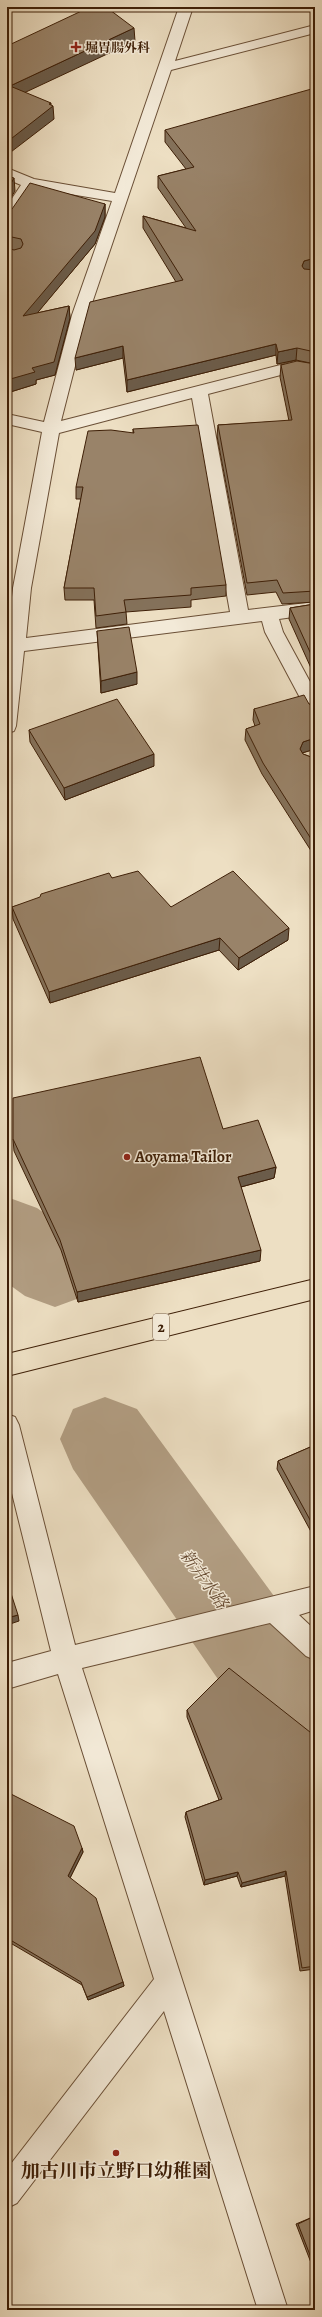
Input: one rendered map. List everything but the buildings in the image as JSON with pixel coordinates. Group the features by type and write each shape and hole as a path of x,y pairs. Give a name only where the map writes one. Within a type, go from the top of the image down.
{"highway":[{"name":"2","path":"7,1365 315,1289"}],"street":[{"path":"7,726 22,588 51,429 80,315 186,7"},
{"path":"164,68 315,29"},
{"path":"7,173 30,183 120,198"},
{"path":"7,218 30,183"},
{"path":"7,419 51,429 296,366 315,370"},
{"path":"199,391 240,618"},
{"path":"15,646 315,608"},
{"path":"269,615 274,632 315,709"},
{"path":"7,1425 66,1659 273,2310"},
{"path":"7,1676 66,1659 175,1632 275,1611 315,1598"},
{"path":"275,1611 315,1647"},
{"path":"7,2193 169,1982"}],"waterway":[{"name":"新井水路","path":"7,1234 55,1269"},
{"name":"新井水路","path":"105,1439 267,1667 315,1708"}],"place":[{"name":"堀胃腸外科","path":"76,47"},
{"name":"Aoyama Tailor","path":"127,1157"},
{"name":"加古川市立野口幼稚園","path":"116,2153"}]}
